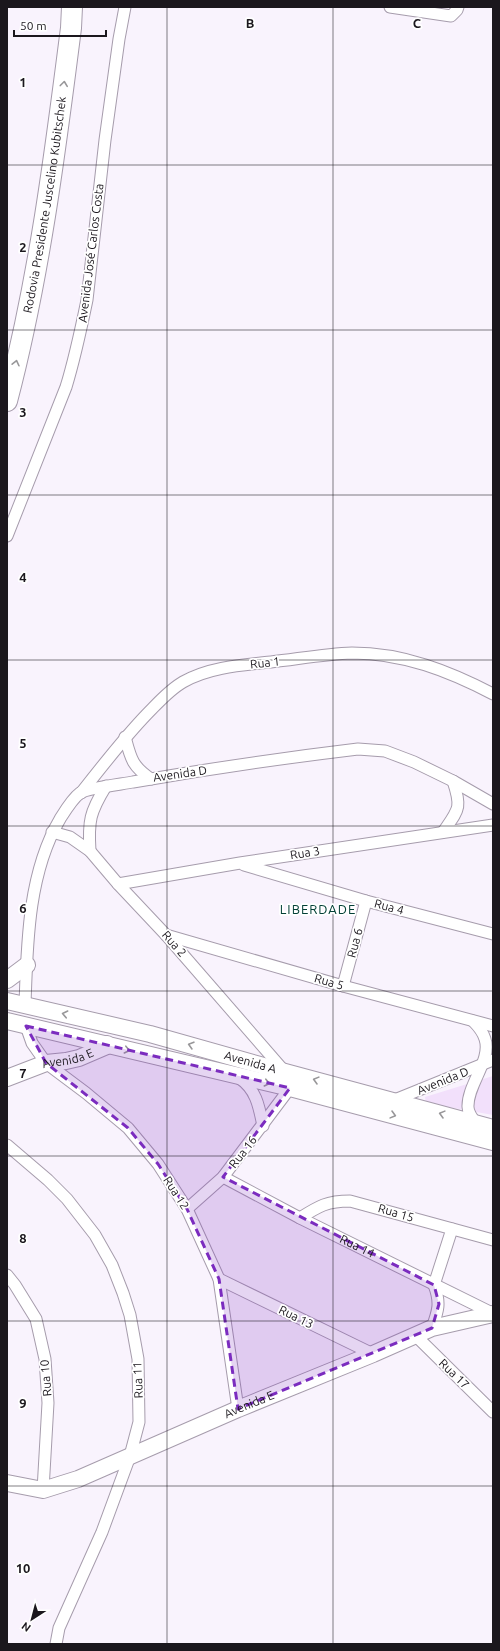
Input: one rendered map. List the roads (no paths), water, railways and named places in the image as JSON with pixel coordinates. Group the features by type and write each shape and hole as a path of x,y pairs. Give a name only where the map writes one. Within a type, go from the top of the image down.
{"highway":[{"path":"67,7 68,19 71,28"},
{"name":"Rodovia Presidente Juscelino Kubitschek","path":"7,401 23,337 44,228 71,28 72,7"}],"street":[{"name":"Avenida José Carlos Costa","path":"7,536 66,387 74,362 87,300 107,124 119,38 125,7"},
{"path":"390,7 451,16 458,7"},
{"name":"Rua 1","path":"80,793 125,737 158,702 183,682 204,673 243,665 351,653 380,655 415,661 449,672 493,694"},
{"path":"125,737 131,758 139,770 151,779"},
{"name":"Avenida D","path":"80,793 106,786 358,749 385,752 414,762 453,781 493,804"},
{"path":"443,832 456,815 459,806 453,781"},
{"path":"90,851 88,828 94,806 106,786"},
{"path":"25,1005 30,924 40,865 52,832 65,810 80,793"},
{"name":"Rua 3","path":"118,884 240,863 493,825"},
{"name":"Rua 2","path":"52,832 70,837 90,851 118,884 166,935 285,1072"},
{"name":"Rua 4","path":"240,863 366,901 493,934"},
{"name":"Rua 6","path":"343,986 366,901"},
{"name":"Rua 5","path":"166,935 343,986 493,1026"},
{"path":"7,980 27,965"},
{"name":"Avenida A","path":"7,1000 150,1034 493,1128"},
{"name":"Avenida A","path":"7,1021 107,1046 290,1088 493,1142"},
{"path":"473,1021 485,1038 487,1047 472,1089 468,1106 470,1115 476,1124"},
{"name":"Avenida E","path":"7,1078 46,1063 79,1058 107,1046 109,1024"},
{"name":"Rua 12","path":"26,1026 32,1043 46,1063 86,1093 128,1128 158,1164 188,1209 219,1279 238,1409"},
{"name":"Avenida D","path":"392,1100 493,1060"},
{"path":"234,1075 246,1083 255,1095 263,1126"},
{"name":"Rua 16","path":"188,1209 224,1176 263,1126 290,1088"},
{"name":"Rua 11","path":"7,1145 48,1180 67,1199 95,1235 112,1265 130,1315 138,1359 139,1422 130,1456 102,1532 59,1628 56,1644"},
{"name":"Rua 14","path":"224,1176 300,1218 492,1314"},
{"name":"Rua 15","path":"300,1218 321,1206 335,1201 350,1201 493,1240"},
{"path":"432,1328 439,1304 434,1285 452,1229"},
{"name":"Rua 10","path":"7,1275 36,1319 45,1359 48,1403 43,1490"},
{"name":"Rua 13","path":"219,1279 373,1354"},
{"name":"Avenida E","path":"7,1483 43,1490 78,1479 238,1409 373,1354 432,1328 492,1314"},
{"name":"Rua 17","path":"416,1336 493,1412"}],"district":[{"name":"LIBERDADE","path":"318,909"}]}
